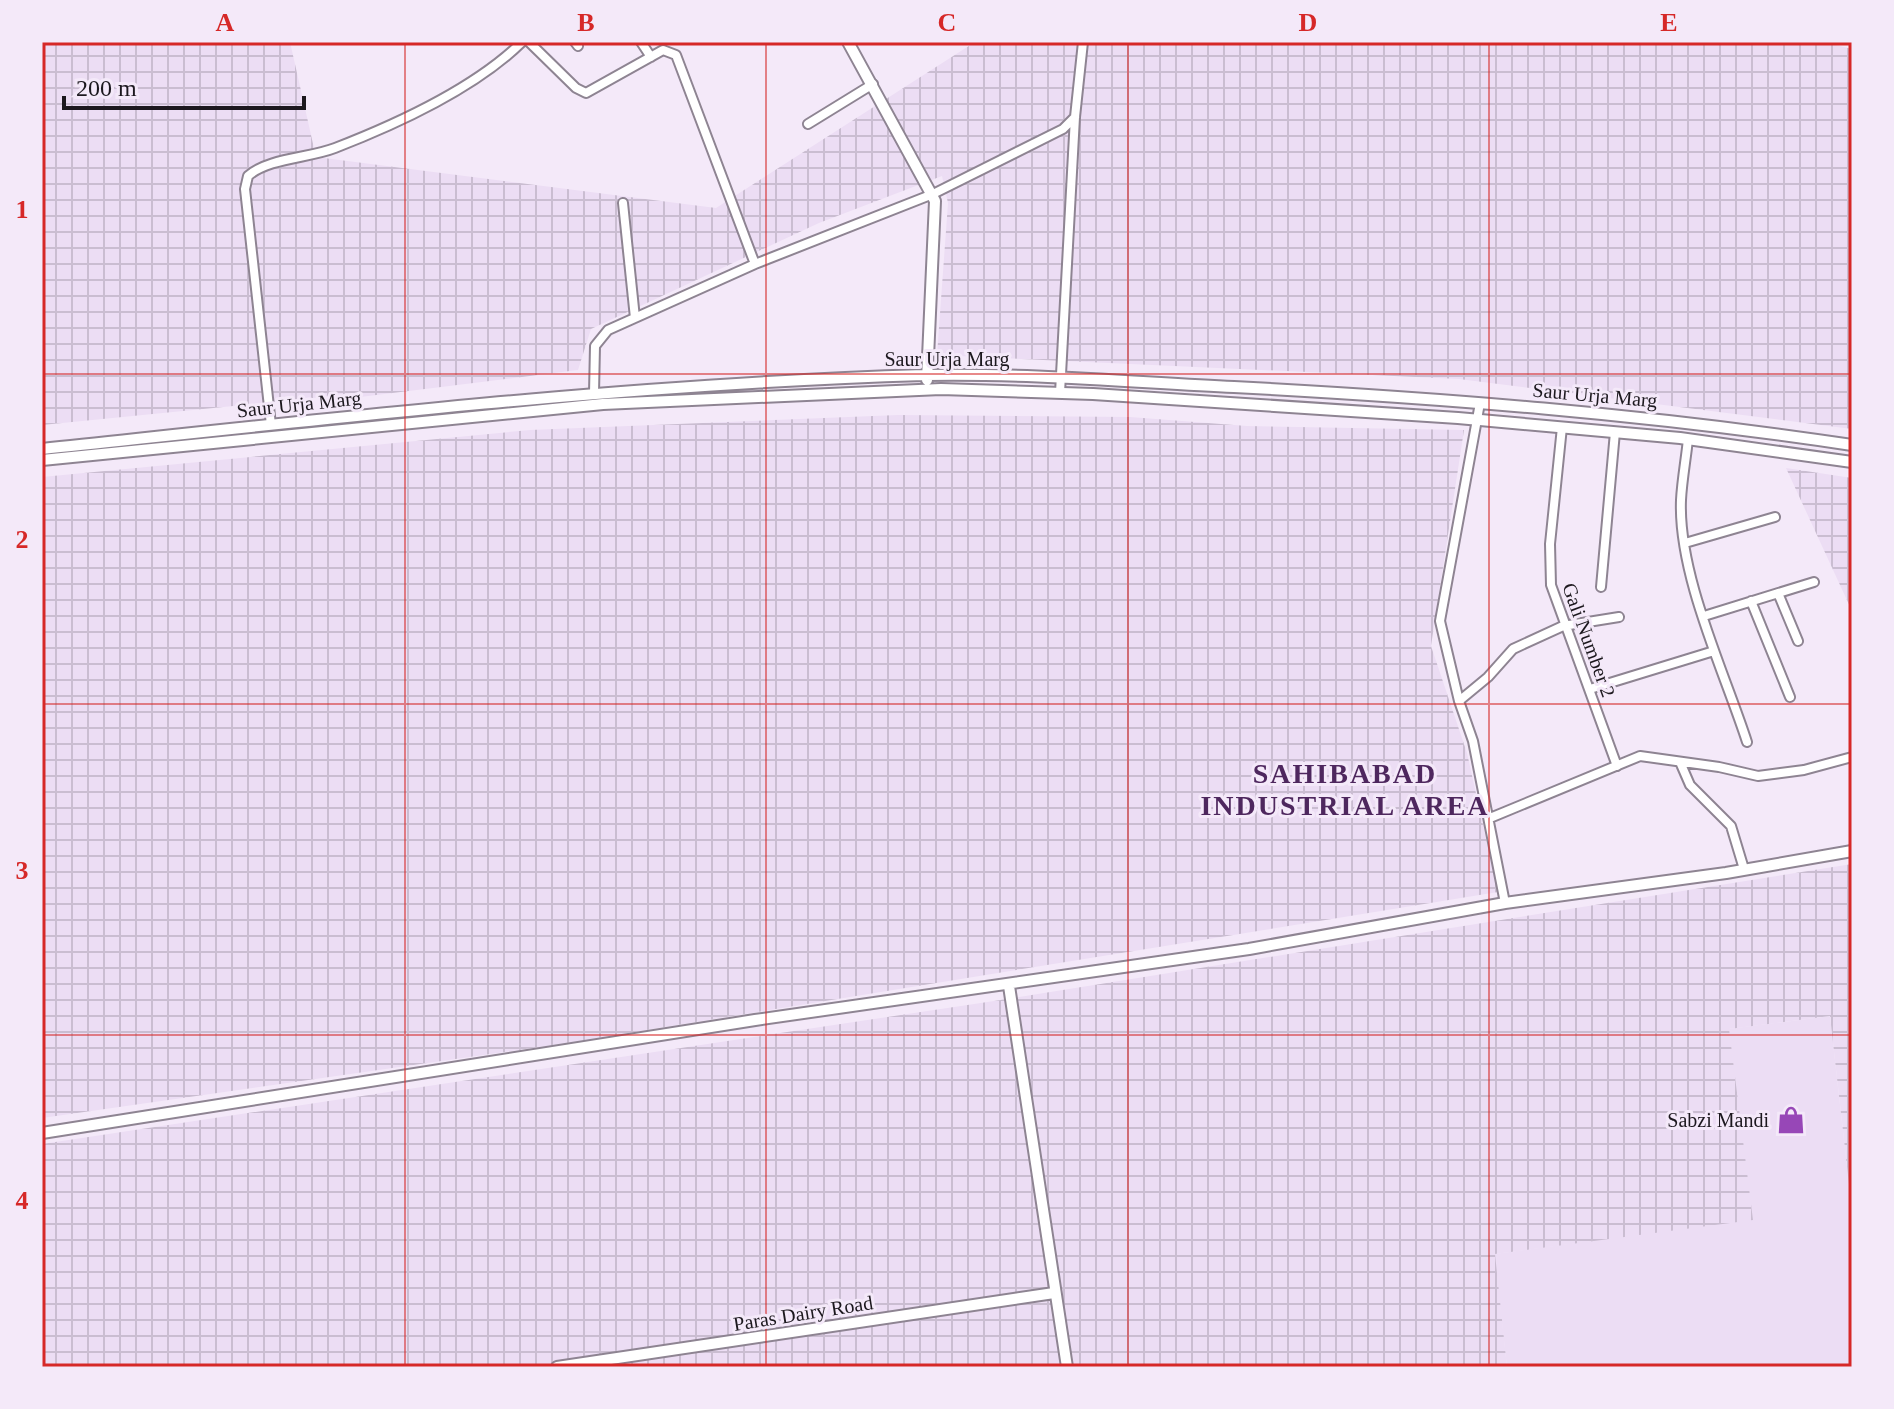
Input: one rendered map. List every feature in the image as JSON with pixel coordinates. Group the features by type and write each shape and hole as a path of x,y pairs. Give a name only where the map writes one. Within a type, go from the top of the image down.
{"street":[{"path":"271,425 245,189 248,176 260,168 338,147 456,91 489,72 522,42"},
{"path":"529,42 582,93 592,92 667,50 676,55 755,264"},
{"path":"641,42 651,57"},
{"path":"848,42 933,194 936,212 926,390"},
{"path":"1060,393 1075,117 1083,42"},
{"path":"808,124 873,84"},
{"path":"594,393 595,346 608,330 755,264 933,194 1063,129 1075,117"},
{"path":"623,203 635,318"},
{"name":"Saur Urja Marg","path":"42,449 594,393 796,379 927,375 1060,377 1480,403 1852,445"},
{"name":"Saur Urja Marg","path":"42,460 603,404 926,390 1060,393 1477,420 1688,439 1852,462"},
{"path":"1480,403 1440,621 1459,701 1473,741 1505,903"},
{"name":"Gali Number 2","path":"1562,427 1549,572 1563,626 1590,689 1617,766"},
{"path":"1601,587 1615,432"},
{"path":"1790,453 1792,436"},
{"path":"1688,439 1681,502 1685,543 1714,651 1747,742"},
{"path":"1685,543 1775,517"},
{"path":"1704,616 1814,582"},
{"path":"1778,593 1798,641"},
{"path":"1751,601 1790,697"},
{"path":"1459,701 1488,677 1513,649 1563,626 1619,617"},
{"path":"1590,689 1714,651"},
{"path":"1490,818 1649,755 1758,776 1804,770 1852,757"},
{"path":"1680,762 1690,785 1731,826 1744,869"},
{"path":"42,1133 755,1020 1009,986 1249,949 1505,903 1852,851"},
{"path":"1009,986 1067,1367"},
{"name":"Paras Dairy Road","path":"557,1367 1054,1293"}],"shaded area":[{"path":"42,42 290,42 316,157 716,208 975,42 1824,42 1852,49 1852,429 1459,379 937,355 948,203 942,176 819,223 591,329 578,370 344,399 343,395 42,425"},
{"path":"898,415 1130,417 1247,426 1464,430 1431,646 1467,753 1498,892 554,1045 42,1118 42,477 530,430"},
{"path":"1786,468 1852,478 1852,611"},
{"path":"1852,864 1852,1211 1830,1016 1729,1029 1753,1220 1495,1254 1507,1367 42,1367 42,1144 994,1001"},
{"name":"Sabzi Mandi","path":"1830,1016 1852,1211 1852,1367 1507,1367 1494,1254 1752,1219 1728,1029"}],"place":[{"name":"Sabzi Mandi","path":"1791,1120"}],"district":[{"name":"SAHIBABAD INDUSTRIAL AREA","path":"1345,789"}]}
